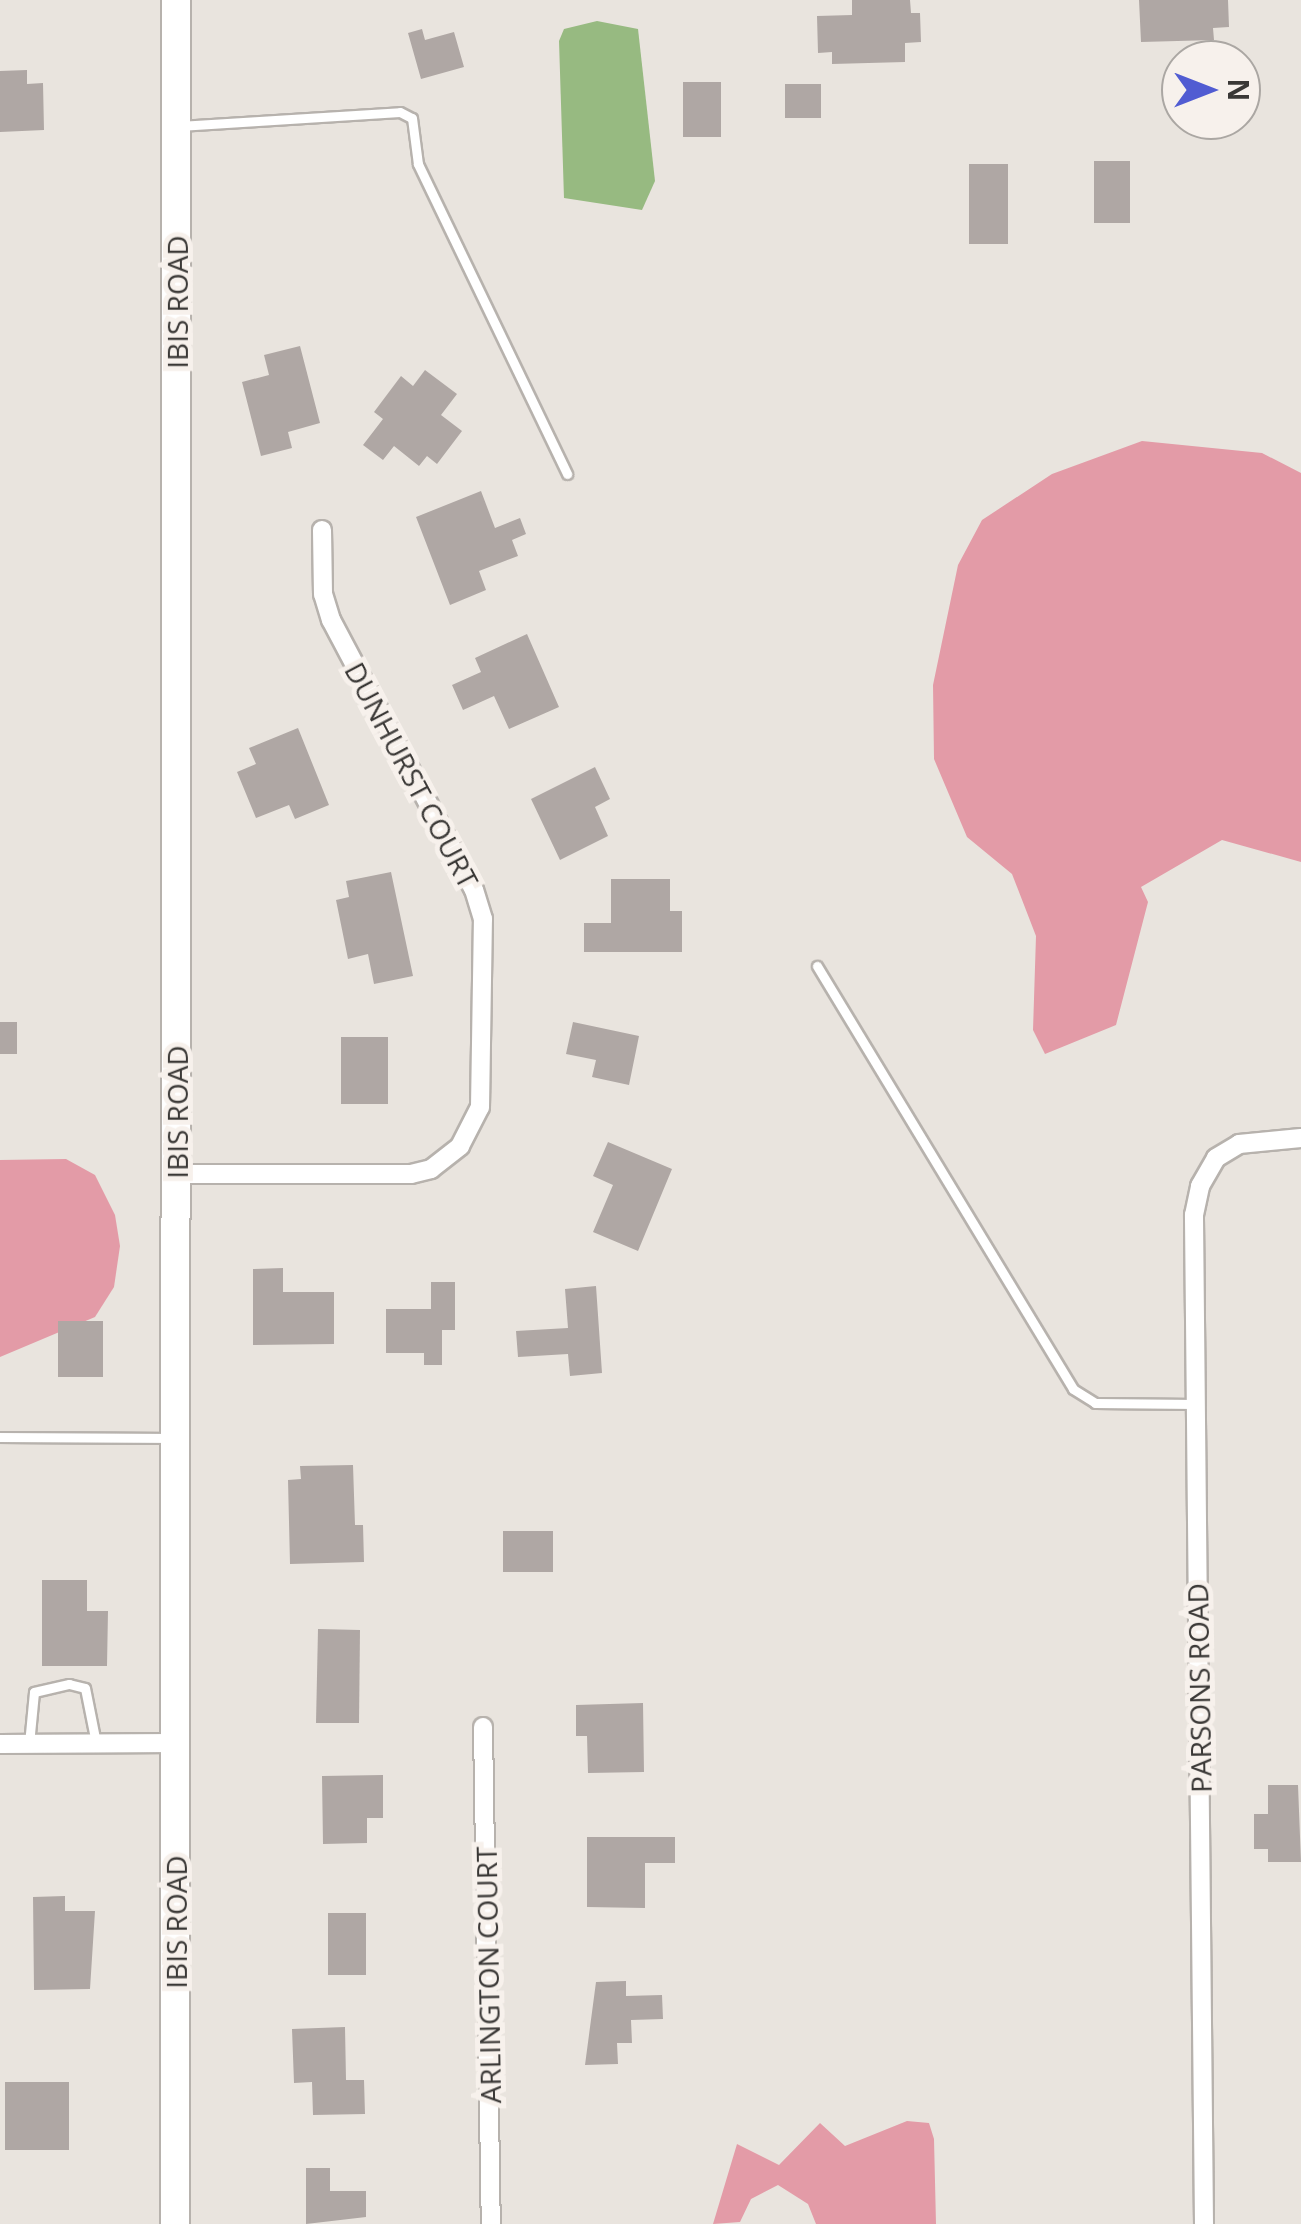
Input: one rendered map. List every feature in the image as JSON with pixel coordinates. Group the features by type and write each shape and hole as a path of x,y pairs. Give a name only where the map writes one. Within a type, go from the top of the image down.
{"street":[{"name":"IBIS ROAD","path":"176,0 176,2224"},
{"name":"DUNHURST COURT","path":"177,1174 411,1174 431,1169 460,1146 480,1108 483,918 474,890 331,620 323,594 322,530"},
{"name":"PARSONS ROAD","path":"1204,2224 1194,1215 1200,1186 1216,1158 1239,1144 1301,1138"},
{"name":"ARLINGTON COURT","path":"483,1726 491,2224"},
{"path":"0,1744 176,1743"}],"lane":[{"path":"176,126 384,112 412,118 418,164 567,474"},
{"path":"816,966 1073,1389 1095,1403 1196,1404"},
{"path":"0,1437 176,1438"},
{"path":"29,1744 34,1692 69,1684 85,1688 96,1743"}],"shaded area":[{"path":"597,21 638,29 655,181 642,210 564,198 559,41 564,29"},
{"path":"1142,441 1262,453 1301,473 1301,862 1222,840 1141,887 1148,902 1116,1025 1045,1054 1033,1030 1036,936 1012,874 967,837 934,759 933,685 958,565 982,520 1052,474"},
{"path":"66,1159 95,1175 115,1215 120,1246 114,1287 95,1317 0,1357 0,1160"},
{"path":"907,2121 929,2123 934,2139 936,2224 816,2224 808,2204 778,2185 751,2199 740,2222 713,2224 737,2144 779,2165 820,2123 845,2146"}],"building":[{"path":"852,0 910,0 911,13 920,13 921,42 905,43 905,62 832,64 832,52 818,53 817,16 852,15"},
{"path":"1139,0 1228,0 1229,27 1213,28 1214,40 1141,42"},
{"path":"422,29 425,40 454,32 464,67 421,79 408,33"},
{"path":"27,70 27,84 43,83 44,130 0,132 0,71"},
{"path":"683,82 721,82 721,137 683,137"},
{"path":"785,84 821,84 821,118 785,118"},
{"path":"1094,161 1130,161 1130,223 1094,223"},
{"path":"969,164 1008,164 1008,244 969,244"},
{"path":"300,346 320,423 288,432 292,448 261,456 242,382 269,375 264,355"},
{"path":"425,370 457,394 441,415 462,431 437,464 427,456 419,466 394,446 383,460 363,445 383,419 374,412 401,376 413,386"},
{"path":"481,491 495,528 520,518 526,534 512,540 518,556 479,571 486,590 450,605 416,517"},
{"path":"527,634 559,707 509,729 494,696 463,710 452,685 481,672 475,658"},
{"path":"298,728 329,805 295,819 289,805 256,818 237,772 256,764 249,748"},
{"path":"595,767 610,799 595,807 608,836 560,860 531,799"},
{"path":"391,872 413,976 374,984 368,954 348,959 336,900 349,897 346,881"},
{"path":"611,879 670,879 670,911 682,911 682,952 584,952 584,923 611,923"},
{"path":"0,1022 17,1022 17,1054 0,1054"},
{"path":"573,1022 639,1036 629,1085 592,1077 596,1060 566,1054"},
{"path":"341,1037 388,1037 388,1104 341,1104"},
{"path":"608,1142 672,1169 638,1251 593,1232 613,1185 593,1176"},
{"path":"283,1268 283,1292 334,1292 334,1344 253,1345 253,1269"},
{"path":"431,1282 455,1282 455,1330 442,1330 442,1365 424,1365 424,1353 386,1353 386,1309 431,1309"},
{"path":"596,1286 602,1373 570,1376 568,1354 518,1357 516,1331 568,1328 565,1289"},
{"path":"58,1321 103,1321 103,1377 58,1377"},
{"path":"353,1465 355,1525 363,1525 364,1562 290,1564 288,1480 301,1479 300,1466"},
{"path":"503,1531 553,1531 553,1572 503,1572"},
{"path":"42,1580 87,1580 87,1611 108,1611 107,1666 42,1666"},
{"path":"318,1629 360,1630 359,1723 316,1723"},
{"path":"643,1703 644,1772 588,1773 587,1736 576,1736 576,1705"},
{"path":"383,1775 383,1818 367,1818 367,1843 323,1844 322,1776"},
{"path":"1268,1785 1298,1785 1301,1862 1268,1862 1268,1849 1254,1849 1254,1814 1268,1814"},
{"path":"587,1837 675,1837 675,1863 645,1863 645,1908 587,1907"},
{"path":"65,1896 65,1911 95,1911 90,1989 34,1990 33,1897"},
{"path":"328,1913 366,1913 366,1975 328,1975"},
{"path":"626,1981 626,1996 662,1995 663,2019 631,2020 632,2043 617,2043 618,2064 585,2065 596,1982"},
{"path":"345,2027 346,2080 364,2080 365,2114 313,2115 312,2082 294,2083 292,2029"},
{"path":"5,2082 69,2082 69,2150 5,2150"},
{"path":"306,2168 330,2168 330,2191 366,2191 366,2217 306,2224"}]}
